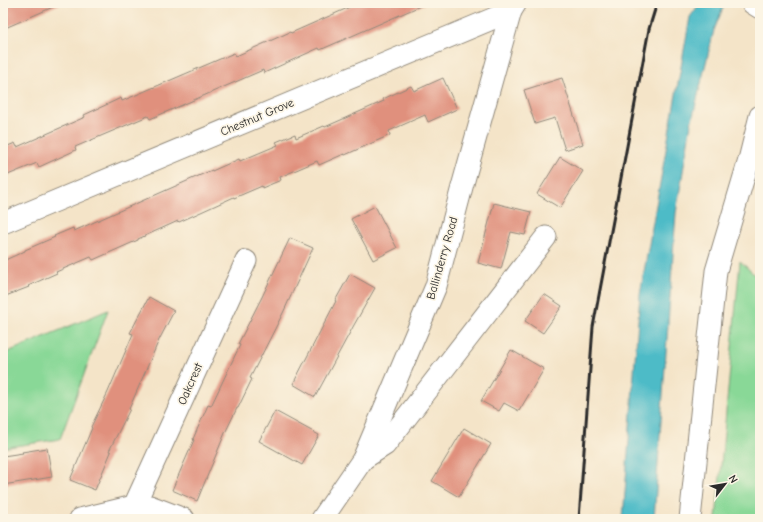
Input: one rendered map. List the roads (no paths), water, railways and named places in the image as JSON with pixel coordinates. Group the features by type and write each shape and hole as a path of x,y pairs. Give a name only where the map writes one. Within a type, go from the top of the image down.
{"street":[{"path":"752,3 760,8"},
{"name":"Chestnut Grove","path":"3,223 513,7"},
{"name":"Ballinderry Road","path":"322,519 363,459 436,286 462,187 513,7"},
{"path":"690,519 716,271 749,160 760,116"},
{"path":"363,459 385,445 546,237"},
{"name":"Oakcrest","path":"134,506 246,261"},
{"path":"80,519 134,506 150,506 184,519"}],"water":[{"path":"700,3 725,3 714,30 691,124 676,213 654,519 623,519 640,294 690,17"}],"railway":[{"path":"579,519 593,327 649,29 657,3"}]}
